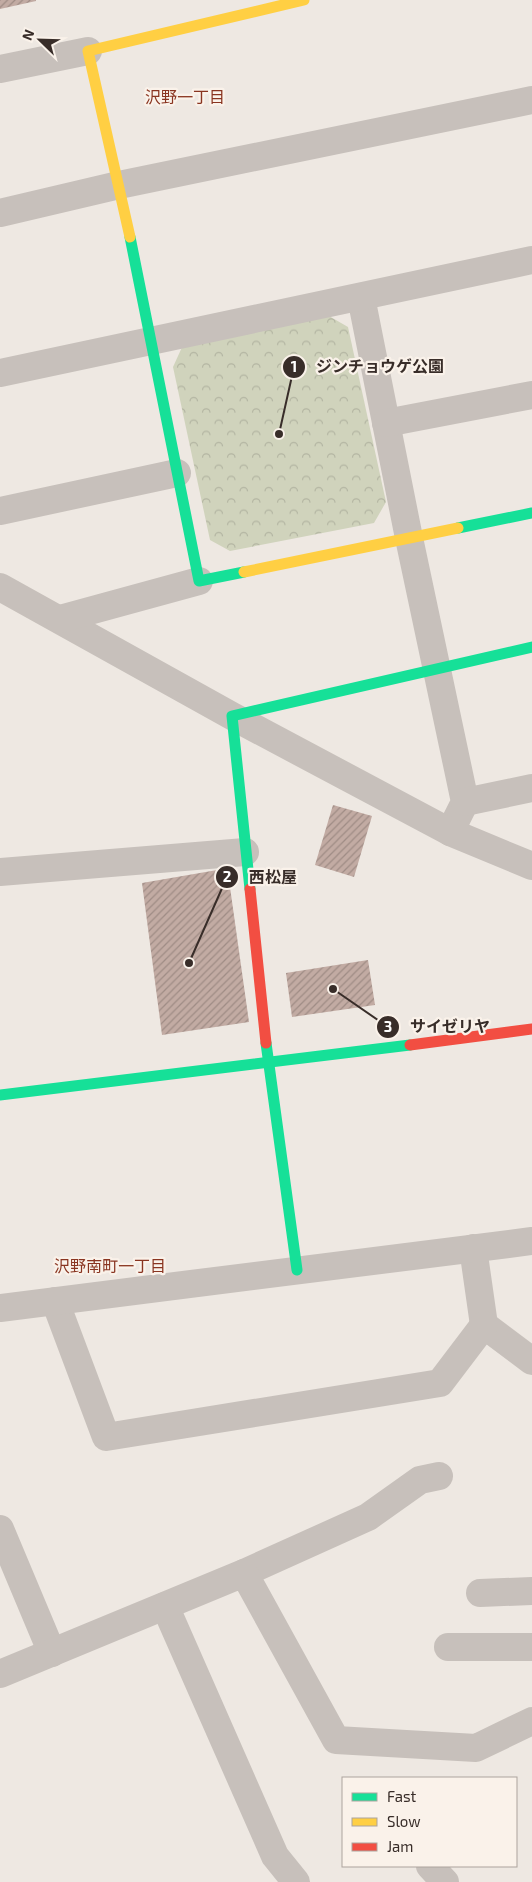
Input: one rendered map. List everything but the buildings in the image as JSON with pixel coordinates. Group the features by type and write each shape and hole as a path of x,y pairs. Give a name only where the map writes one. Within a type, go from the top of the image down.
{"street":[{"path":"0,69 88,51 304,0"},
{"path":"88,51 120,185 199,581"},
{"path":"0,213 120,185 532,100"},
{"path":"0,373 532,260"},
{"path":"361,297 409,538 465,802 450,832"},
{"path":"386,423 532,395"},
{"path":"0,511 177,473"},
{"path":"60,619 199,581 532,513"},
{"path":"0,587 232,716 450,832 532,866"},
{"path":"232,716 532,647"},
{"path":"232,716 269,1064 297,1270"},
{"path":"465,802 532,788"},
{"path":"0,872 245,852"},
{"path":"0,1095 269,1064 532,1029"},
{"path":"0,1308 532,1241"},
{"path":"473,1248 484,1325 532,1361"},
{"path":"55,1301 106,1437 440,1383 484,1325"},
{"path":"0,1674 244,1573 368,1517 420,1480 438,1476"},
{"path":"0,1528 52,1653"},
{"path":"244,1573 336,1740 476,1748 532,1721"},
{"path":"480,1593 532,1591"},
{"path":"165,1606 274,1856 296,1882"},
{"path":"448,1648 532,1647"},
{"path":"431,1867 445,1882"}],"green space":[{"path":"322,312 348,327 386,502 374,523 230,551 210,540 173,367 183,345"}],"traffic: fast":[{"path":"130,237 199,581 244,572"},
{"path":"458,528 532,513"},
{"path":"250,889 232,716 532,647"},
{"path":"266,1043 297,1270"},
{"path":"0,1095 410,1045"}],"traffic: slow":[{"path":"130,237 88,51 304,0"},
{"path":"244,572 458,528"}],"traffic: jam":[{"path":"250,889 266,1043"},
{"path":"410,1045 532,1029"}],"place":[{"name":"ジンチョウゲ公園","path":"279,434"},
{"name":"西松屋","path":"189,963"},
{"name":"サイゼリヤ","path":"333,989"}],"district":[{"name":"沢野一丁目","path":"185,96"},
{"name":"沢野南町一丁目","path":"110,1265"}]}
